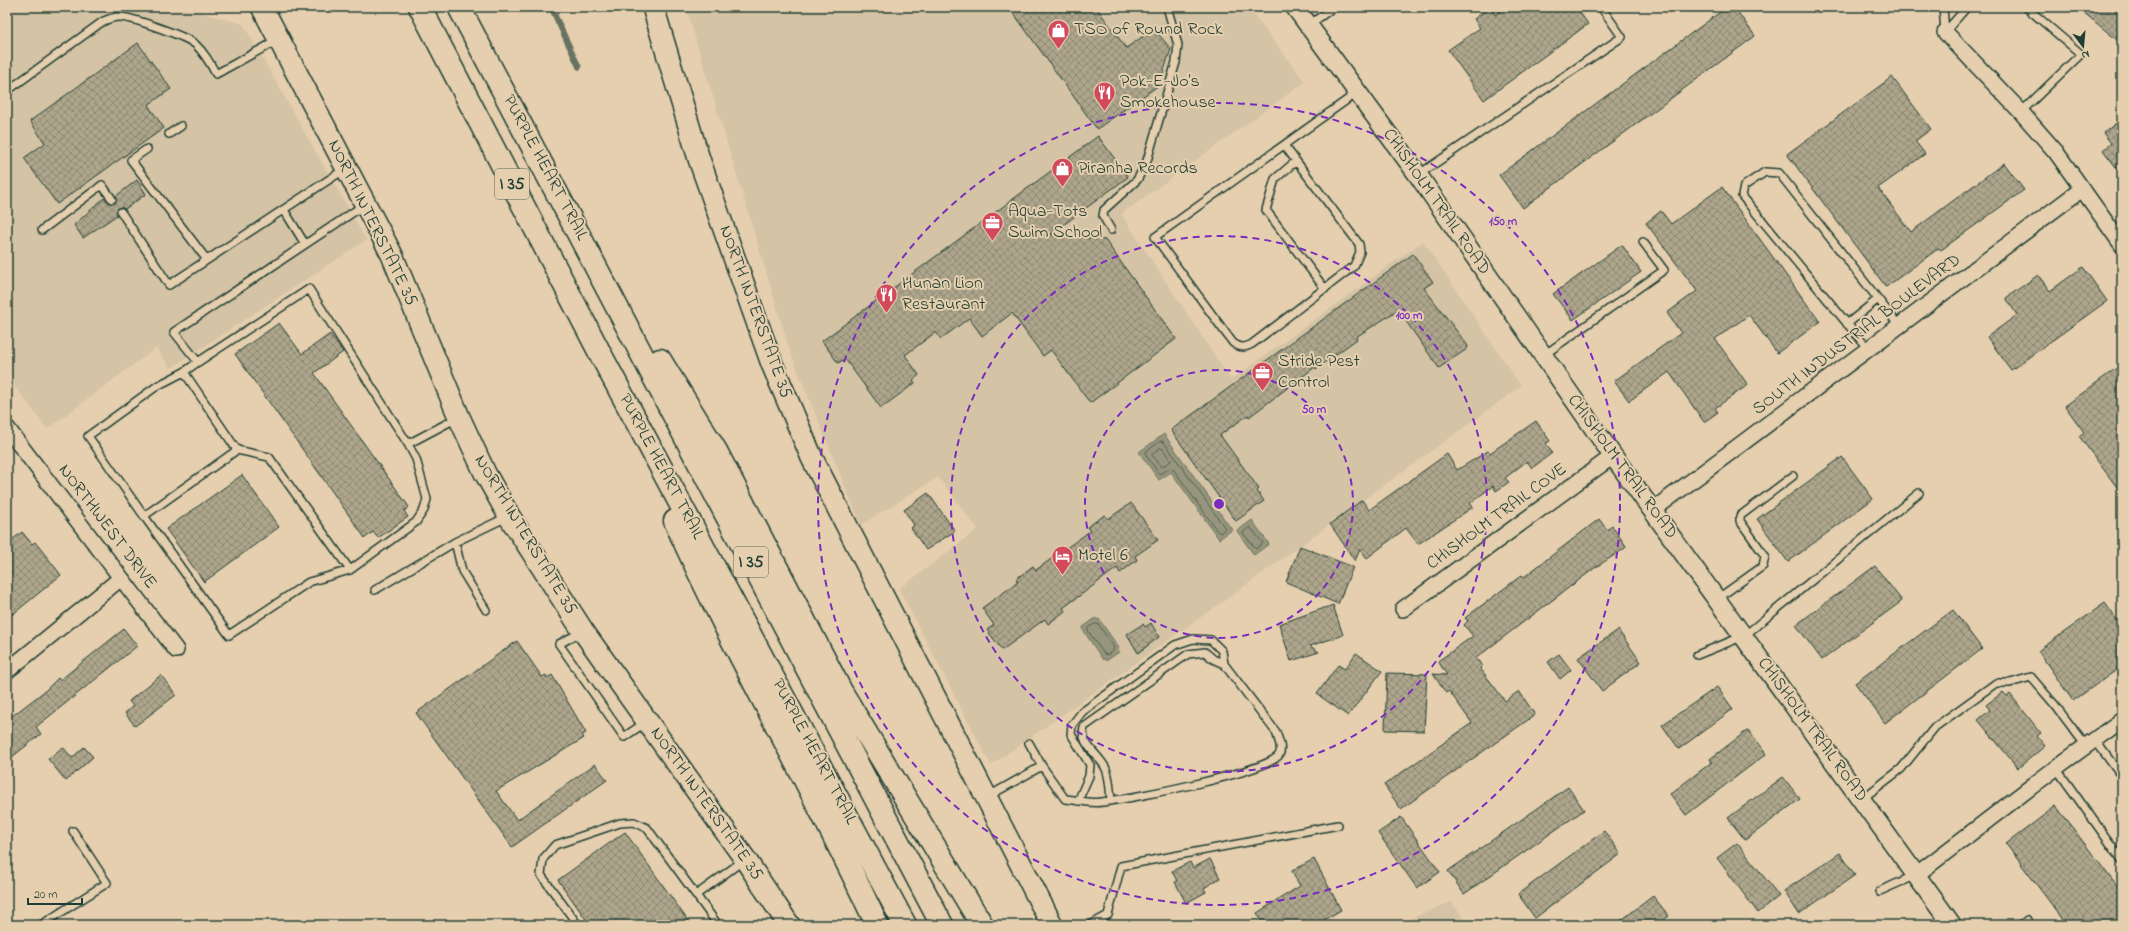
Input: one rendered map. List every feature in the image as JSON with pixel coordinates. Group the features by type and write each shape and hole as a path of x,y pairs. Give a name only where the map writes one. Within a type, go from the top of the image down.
{"highway":[{"name":"PURPLE HEART TRAIL","path":"420,7 602,357 905,925"},
{"name":"PURPLE HEART TRAIL","path":"459,7 942,925"},
{"path":"560,198 716,451 842,693 982,925"},
{"path":"602,357 707,592 815,797 876,925"}],"main road":[{"name":"NORTH INTERSTATE 35","path":"262,7 392,255 459,417 484,473 509,516 583,631 745,859 789,925"},
{"name":"NORTH INTERSTATE 35","path":"653,7 699,159 772,364 812,458 1052,925"}],"street":[{"name":"CHISHOLM TRAIL ROAD","path":"1295,7 1418,174 1612,456 1653,510 1952,925"},
{"path":"1945,32 2021,112 2056,152 2122,245"},
{"name":"SOUTH INDUSTRIAL BOULEVARD","path":"1653,510 1900,327 2082,189"},
{"name":"NORTHWEST DRIVE","path":"7,428 176,650"},
{"name":"CHISHOLM TRAIL COVE","path":"1403,608 1612,456"},
{"path":"7,671 121,578"},
{"path":"1916,875 2056,768 2122,720"}],"lane":[{"path":"1111,230 1103,216 1104,210 1137,180 1146,164 1176,62 1178,45 1167,7"},
{"path":"1309,25 1334,7"},
{"path":"1418,174 1622,37 1601,7"},
{"path":"1943,7 1945,32"},
{"path":"1945,32 1967,7"},
{"path":"2021,112 2081,54 2026,7"},
{"path":"8,87 110,18 121,17 176,34 194,42 203,51 216,74 279,40"},
{"path":"1284,145 1359,244 1360,252 1354,266 1325,289 1252,344 1245,347 1237,346 1233,343 1155,237 1358,92"},
{"path":"169,134 181,126"},
{"path":"148,148 131,160 207,260"},
{"path":"1296,161 1275,179 1266,210 1325,289"},
{"path":"121,212 169,285 347,168"},
{"path":"1868,350 1742,196 1744,186 1765,172 1779,173 1900,327"},
{"path":"42,230 102,185 112,198"},
{"path":"198,362 174,332 366,204"},
{"path":"284,210 305,244"},
{"path":"1542,356 1664,270 1643,242"},
{"path":"309,289 408,444 416,459 427,499 424,510 416,522 350,570 309,582 229,635 88,436 157,386 184,372 198,362 309,289"},
{"path":"1846,324 1878,299"},
{"path":"184,372 237,450 269,457 350,570"},
{"path":"408,444 459,417"},
{"path":"144,516 237,450"},
{"path":"1717,599 1763,566 1766,560 1765,556 1740,521 1740,516 1793,476"},
{"path":"1697,655 1744,636 1919,493"},
{"path":"375,590 455,542 509,516"},
{"path":"455,542 462,571 486,610"},
{"path":"583,631 559,644 624,737 648,721"},
{"path":"1078,800 1089,776 1090,765 1071,734 1072,725 1082,712 1175,645 1192,639 1211,640 1222,651 1224,664"},
{"path":"1028,743 1065,799 1100,803 1218,778 1259,767 1274,761 1280,754 1280,744 1276,732 1224,664 1213,659 1205,652 1188,654 1084,727 1082,733 1085,740 1106,769 1111,800"},
{"path":"1862,799 1901,769 1935,727 1996,683 2010,683 2030,677 2122,777"},
{"path":"987,797 1042,766"},
{"path":"2056,768 2122,860"},
{"path":"578,925 541,875 543,859 555,845 620,823 634,822 647,828 718,925"},
{"path":"1090,925 1108,915 1121,866 1338,824"},
{"path":"41,925 107,883 73,831"},
{"path":"696,895 745,859"},
{"path":"1880,891 1916,875"},
{"path":"2021,925 2027,920"}],"shaded area":[{"path":"7,7 180,7 243,24 366,240 171,368 156,348 47,429 7,376"},
{"path":"686,7 1248,7 1305,82 1121,214 1231,380 1423,241 1521,386 1235,593 991,765 899,589 978,529 938,477 861,525 791,354"},
{"path":"1451,902 1469,925 1396,925 1412,918"}],"water":[{"path":"1164,434 1232,530 1219,539 1171,472 1159,480 1139,452"},
{"path":"1252,520 1269,544 1254,555 1237,531"},
{"path":"1096,618 1097,620 1099,619 1119,648 1119,652 1106,661 1105,658 1103,660 1083,630 1083,627"}],"building":[{"path":"1009,7 1096,7 1126,48 1154,29 1171,49 1159,85 1097,129"},
{"path":"1490,7 1495,15 1506,7 1576,7 1588,24 1484,100 1448,50 1480,28 1474,19"},
{"path":"1727,7 1734,7 1755,36 1523,208 1499,175"},
{"path":"2077,7 2122,7 2122,44"},
{"path":"138,43 171,89 148,105 164,128 57,204 24,158 45,143 30,121"},
{"path":"1892,77 1931,129 1915,141 1925,154 1878,188 1911,232 2004,163 2024,190 1941,250 1939,248 1886,287 1787,154"},
{"path":"2122,119 2122,175 2103,150 2111,143 2103,133"},
{"path":"1098,136 1128,177 1051,234 1105,240 1176,339 1090,403 1051,350 1043,356 1012,313 982,336 969,318 941,339 936,332 905,355 919,375 913,380 915,383 881,408 845,359 838,363 822,341"},
{"path":"137,180 146,194 125,209 118,208 117,215 83,238 74,225 104,198 110,203 115,203 117,199 116,196"},
{"path":"1722,187 1820,322 1777,353 1749,315 1715,339 1748,385 1715,408 1718,412 1704,422 1669,372 1629,401 1614,381 1681,333 1667,313 1697,291 1646,223 1661,211 1671,224"},
{"path":"1622,245 1641,272 1573,320 1553,294"},
{"path":"1413,254 1433,282 1424,288 1468,346 1467,349 1439,368 1398,310 1356,337 1357,339 1316,369 1315,367 1249,417 1248,415 1220,435 1259,489 1257,491 1264,501 1236,521 1171,430"},
{"path":"2083,267 2107,301 2011,370 1987,337 2017,315 2006,298 2038,275 2050,291"},
{"path":"279,323 302,354 330,334 343,352 314,373 409,507 404,511 408,517 378,538 373,532 365,538 235,354"},
{"path":"2122,364 2122,494 2079,436 2084,432 2065,406"},
{"path":"1536,421 1550,441 1546,443 1552,453 1532,468 1527,461 1505,478 1509,482 1496,491 1493,486 1470,503 1473,507 1418,544 1406,528 1367,558 1360,549 1355,561 1330,524 1362,500 1369,510 1447,454 1457,470 1488,451 1490,453"},
{"path":"1842,457 1873,499 1788,562 1757,519"},
{"path":"242,475 279,527 204,582 166,529"},
{"path":"928,493 955,531 926,550 911,528 914,525 904,510"},
{"name":"Motel 6","path":"1131,503 1158,540 1135,556 1137,560 1120,573 1117,568 1063,608 1065,611 1048,624 1045,619 1002,650 987,630 994,625 982,608 1018,582 1016,579 1033,566 1036,570 1090,531 1087,527 1105,515 1108,519"},
{"path":"1599,519 1607,530 1612,526 1626,546 1624,549 1596,567 1476,658 1482,666 1480,668 1505,701 1519,691 1535,715 1401,809 1384,785 1472,723 1449,691 1446,693 1433,674 1447,675 1438,661 1473,636 1464,625 1468,621 1465,618 1522,575 1524,577"},
{"path":"22,532 32,544 35,542 61,575 7,619 7,544"},
{"path":"1300,546 1353,567 1338,604 1286,582"},
{"path":"1875,566 1902,601 1822,660 1796,625"},
{"path":"2105,603 2122,627 2122,666 2073,701 2038,651"},
{"path":"1333,605 1343,635 1310,646 1319,652 1291,661 1279,624"},
{"path":"1953,610 1982,649 1885,723 1855,683"},
{"path":"1151,623 1159,637 1138,653 1127,634 1143,624 1145,627"},
{"path":"124,629 137,646 36,727 41,734 7,761 7,720 46,690 58,678 60,680"},
{"path":"1618,630 1641,662 1602,691 1578,658"},
{"path":"517,641 542,677 546,675 547,678 552,675 586,733 582,735 584,738 496,791 517,820 595,764 607,780 512,847 416,713"},
{"path":"1356,653 1382,671 1348,716 1317,694 1338,665 1345,669"},
{"path":"1559,654 1571,670 1560,679 1548,662"},
{"path":"1387,673 1427,674 1424,731 1385,730"},
{"path":"161,675 176,695 135,726 125,713 133,706 129,701"},
{"path":"1717,687 1733,709 1679,749 1662,725"},
{"path":"2003,692 2007,696 2010,694 2041,733 2037,736 2045,746 2018,768 1978,720 1990,710 1986,705"},
{"path":"1748,730 1766,754 1686,815 1670,794 1712,762 1710,759"},
{"path":"63,747 72,758 84,747 93,757 66,781 48,759"},
{"path":"1783,777 1800,799 1745,840 1728,818"},
{"path":"1568,787 1584,810 1464,894 1448,871"},
{"path":"2056,806 2122,893 2122,921 2117,925 2067,925 2006,844"},
{"path":"1401,817 1440,872 1417,888 1378,833"},
{"path":"1604,831 1621,854 1535,918 1518,894"},
{"path":"625,832 691,925 590,925 558,880"},
{"path":"1737,843 1779,896 1758,913 1717,858"},
{"path":"1840,853 1855,875 1799,914 1784,891"},
{"path":"1210,859 1220,878 1204,888 1206,892 1186,903 1175,882 1177,881 1172,871 1190,862 1193,868"},
{"path":"1314,859 1341,910 1315,925 1264,925 1257,913 1300,886 1292,871"},
{"path":"1653,896 1669,916 1657,925 1615,925"}],"waterway":[{"path":"551,7 579,67"}],"place":[{"name":"TSO of Round Rock","path":"1058,50"},
{"name":"Pok-E-Jo’s Smokehouse","path":"1104,112"},
{"name":"Piranha Records","path":"1063,188"},
{"name":"Aqua-Tots Swim School","path":"993,242"},
{"name":"Hunan Lion Restaurant","path":"886,314"},
{"name":"Stride Pest Control","path":"1262,392"},
{"name":"Motel 6","path":"1063,576"}]}
